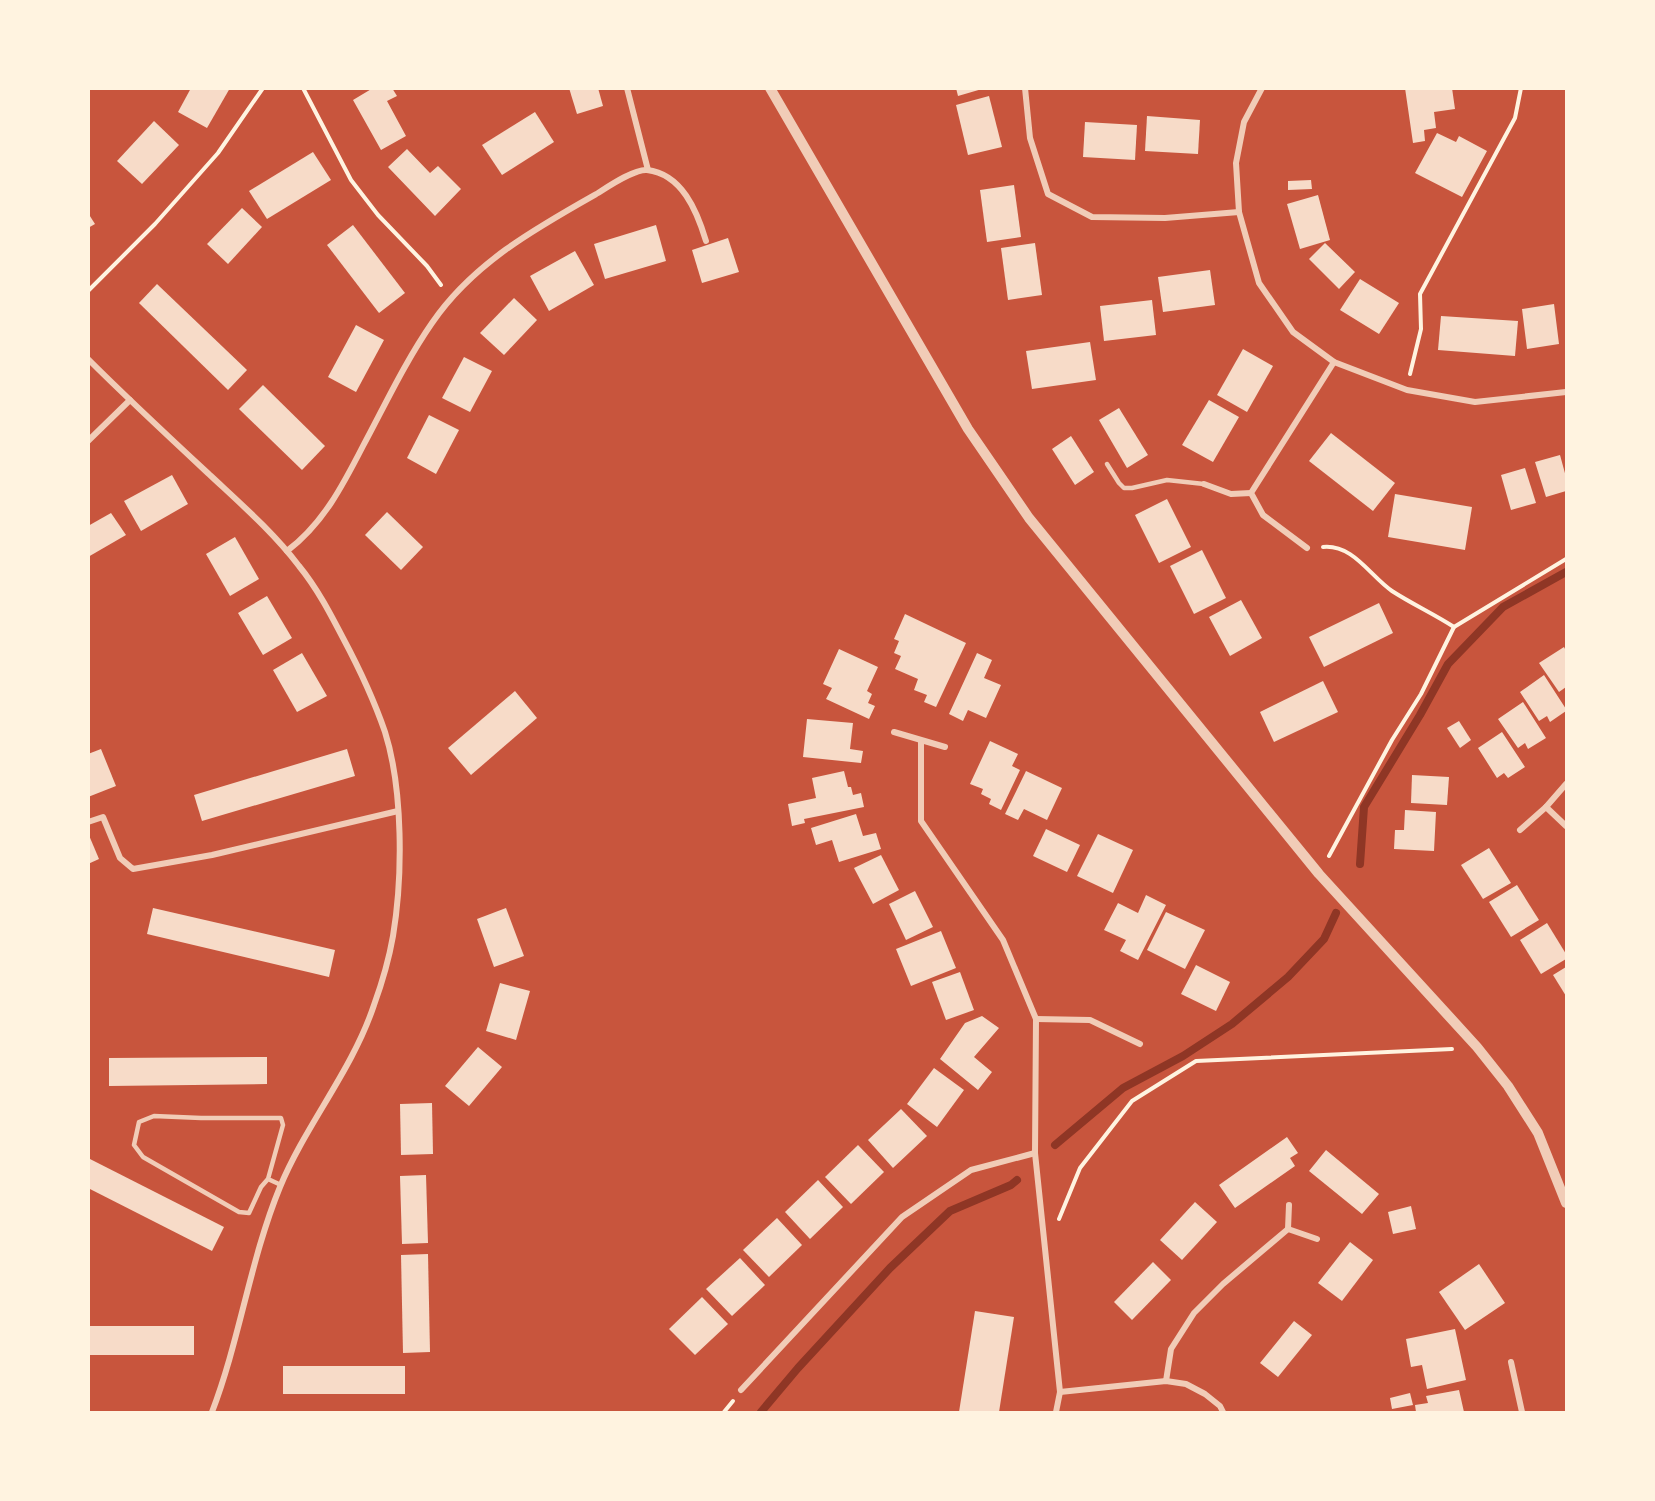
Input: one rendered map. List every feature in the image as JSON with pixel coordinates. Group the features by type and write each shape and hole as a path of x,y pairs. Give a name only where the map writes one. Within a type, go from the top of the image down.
{"street":[{"path":"627,88 648,170"},
{"path":"770,88 968,429 1029,518 1319,874 1477,1047 1508,1086 1538,1133 1566,1203"},
{"path":"1025,88 1030,138 1048,194 1092,218 1165,218 1239,212"},
{"path":"1262,88 1244,122 1236,163 1239,212 1259,282 1293,332 1334,362 1407,390 1475,402 1566,392"},
{"path":"287,551 330,507 432,322 476,272 520,239 628,175 648,170 667,177 684,192 696,211 706,241"},
{"path":"88,359 246,509 299,566 329,611 368,689 385,734 396,784 399,838 396,920 388,960 373,1009 348,1062 304,1137 280,1185 261,1238 227,1373 212,1413"},
{"path":"1251,493 1334,362"},
{"path":"88,441 130,400"},
{"path":"1204,484 1231,494 1251,493"},
{"path":"1251,493 1263,515 1307,548"},
{"path":"894,732 945,747"},
{"path":"921,741 921,821 1003,940 1036,1019 1035,1153 1060,1392 1056,1413"},
{"path":"1520,830 1546,807 1566,784"},
{"path":"1546,807 1566,826"},
{"path":"88,822 103,817 120,858 133,869 212,855 398,812"},
{"path":"1036,1019 1090,1020 1140,1044"},
{"path":"741,1390 902,1217 971,1170 1035,1153"},
{"path":"1166,1381 1171,1349 1194,1313 1223,1284 1288,1229 1288,1205"},
{"path":"1288,1229 1317,1239"},
{"path":"1511,1362 1522,1413"},
{"path":"1060,1392 1166,1381 1186,1384 1205,1394 1220,1406 1222,1413"}],"lane":[{"path":"1107,464 1124,488 1167,480 1204,484"},
{"path":"154,1116 201,1119 281,1118 283,1125 268,1179 261,1187 249,1213 239,1212 142,1157 134,1145 139,1122 154,1116"},
{"path":"268,1179 280,1185"}],"path":[{"path":"88,291 155,224 219,153 263,88"},
{"path":"303,88 351,180 378,215 453,296"},
{"path":"1407,390 1421,329 1420,294 1515,118 1521,88"},
{"path":"1307,548 1335,546 1364,564 1391,590 1454,627"},
{"path":"1319,874 1392,740 1421,694 1454,627 1566,559"},
{"path":"1058,1220 1080,1168 1131,1101 1196,1061 1477,1047"}],"building":[{"path":"191,88 230,88 207,128 178,112"},
{"path":"373,88 392,88 397,96 387,101 406,136 381,150 353,100"},
{"path":"569,88 598,88 603,106 577,114"},
{"path":"956,88 982,88 982,89 958,96"},
{"path":"1405,88 1452,88 1455,109 1434,112 1436,128 1424,130 1425,141 1413,143"},
{"path":"989,96 1002,147 968,155 956,105"},
{"path":"535,112 554,142 502,175 482,145"},
{"path":"1147,116 1200,120 1198,154 1145,151"},
{"path":"154,121 179,145 142,184 117,161"},
{"path":"1085,122 1137,125 1135,160 1083,157"},
{"path":"1437,133 1456,142 1459,136 1487,151 1462,197 1415,173"},
{"path":"407,149 430,173 438,166 461,189 435,216 388,167"},
{"path":"313,152 331,180 267,219 249,191"},
{"path":"1311,180 1312,189 1288,190 1288,181"},
{"path":"1014,185 1021,237 987,242 980,190"},
{"path":"1318,195 1330,240 1300,249 1287,204"},
{"path":"242,208 262,227 228,264 207,244"},
{"path":"88,213 95,224 88,228"},
{"path":"353,225 405,293 379,313 327,245"},
{"path":"656,225 666,261 605,279 594,244"},
{"path":"728,238 739,272 702,283 692,250"},
{"path":"1035,243 1042,295 1008,300 1001,248"},
{"path":"1325,243 1355,272 1339,289 1309,259"},
{"path":"575,251 594,285 549,311 530,276"},
{"path":"1210,270 1215,305 1163,312 1158,277"},
{"path":"1360,279 1399,303 1379,334 1340,310"},
{"path":"157,284 247,370 228,390 139,303"},
{"path":"514,298 537,320 504,355 480,333"},
{"path":"1152,300 1156,335 1104,341 1100,306"},
{"path":"1554,304 1559,344 1527,349 1522,309"},
{"path":"1441,316 1518,321 1515,356 1438,350"},
{"path":"356,325 384,340 356,392 328,377"},
{"path":"1090,342 1096,380 1032,389 1026,351"},
{"path":"1243,349 1273,366 1247,412 1217,395"},
{"path":"464,357 492,371 470,412 442,398"},
{"path":"263,385 325,446 302,470 239,409"},
{"path":"1209,400 1239,417 1213,462 1182,445"},
{"path":"1119,408 1148,455 1127,468 1099,420"},
{"path":"429,415 459,430 436,474 407,458"},
{"path":"1331,433 1395,483 1373,511 1309,461"},
{"path":"1071,436 1094,472 1075,485 1052,449"},
{"path":"1560,455 1566,477 1566,491 1546,497 1535,462"},
{"path":"1525,468 1536,503 1511,510 1501,475"},
{"path":"172,475 188,504 141,531 124,501"},
{"path":"1395,494 1472,507 1465,550 1388,537"},
{"path":"1167,499 1191,547 1159,563 1135,515"},
{"path":"387,512 423,547 401,570 365,535"},
{"path":"111,513 126,535 88,557 88,526"},
{"path":"235,537 259,579 230,596 206,554"},
{"path":"1202,550 1226,598 1194,614 1170,566"},
{"path":"267,596 292,638 263,655 238,613"},
{"path":"1241,600 1262,638 1230,656 1209,617"},
{"path":"1379,603 1393,633 1324,667 1309,637"},
{"path":"905,614 966,643 936,707 924,702 927,695 914,690 918,679 895,669 901,656 894,653 899,641 894,639"},
{"path":"1564,647 1566,687 1559,692 1539,663"},
{"path":"839,649 878,667 867,691 872,694 868,703 875,706 869,719 826,699 832,688 823,684"},
{"path":"302,653 327,696 297,712 273,670"},
{"path":"977,653 992,660 984,678 1001,685 986,718 968,710 963,721 949,714"},
{"path":"1544,675 1566,709 1550,722 1547,716 1539,721 1520,692"},
{"path":"1323,681 1338,712 1274,742 1260,712"},
{"path":"515,691 537,718 471,775 448,748"},
{"path":"1523,702 1546,738 1528,749 1525,743 1518,748 1498,719"},
{"path":"807,719 853,723 850,749 863,751 861,763 803,757"},
{"path":"1459,721 1471,740 1460,748 1447,728"},
{"path":"1502,732 1525,767 1508,778 1504,773 1497,778 1478,748"},
{"path":"990,741 1018,754 1012,766 1020,770 1001,810 989,804 991,799 981,794 983,789 970,784"},
{"path":"101,749 116,786 88,797 88,754"},
{"path":"347,749 355,776 202,821 194,795"},
{"path":"844,771 848,787 851,787 853,795 861,793 864,807 804,819 805,823 792,826 788,804 816,798 812,778"},
{"path":"1026,771 1062,788 1047,820 1024,809 1018,820 1005,814"},
{"path":"1412,775 1449,777 1447,805 1411,803"},
{"path":"1405,810 1436,812 1434,851 1394,849 1395,830 1404,830"},
{"path":"856,814 863,836 876,833 881,849 839,862 832,840 816,845 811,828"},
{"path":"1046,829 1080,845 1067,872 1033,856"},
{"path":"88,833 99,859 88,864"},
{"path":"1098,834 1133,850 1113,893 1077,876"},
{"path":"1489,848 1511,883 1483,899 1461,865"},
{"path":"881,855 899,890 873,904 854,868"},
{"path":"1517,885 1539,920 1511,937 1489,902"},
{"path":"915,891 933,927 906,940 889,904"},
{"path":"1146,895 1166,905 1138,960 1120,951 1126,940 1104,930 1118,903 1138,913"},
{"path":"153,908 335,950 329,977 147,934"},
{"path":"506,908 524,956 494,967 477,919"},
{"path":"1166,912 1205,930 1185,969 1147,950"},
{"path":"1547,923 1566,954 1566,959 1541,974 1520,940"},
{"path":"941,931 956,968 911,986 896,949"},
{"path":"1196,965 1230,982 1216,1011 1181,994"},
{"path":"1566,967 1566,996 1553,975"},
{"path":"960,972 974,1010 946,1020 932,982"},
{"path":"500,983 530,991 516,1040 486,1031"},
{"path":"982,1016 999,1028 974,1057 992,1072 978,1090 940,1059 965,1023"},
{"path":"478,1047 502,1067 469,1106 445,1086"},
{"path":"267,1057 267,1084 109,1086 109,1058"},
{"path":"934,1068 964,1090 937,1127 907,1104"},
{"path":"432,1103 433,1154 401,1155 400,1104"},
{"path":"901,1109 927,1136 893,1168 868,1140"},
{"path":"1287,1137 1298,1153 1290,1158 1295,1166 1235,1208 1219,1185"},
{"path":"858,1145 884,1172 851,1204 825,1177"},
{"path":"1326,1150 1379,1194 1362,1214 1309,1171"},
{"path":"88,1158 224,1227 212,1251 88,1188"},
{"path":"426,1175 428,1243 402,1244 400,1176"},
{"path":"818,1180 843,1207 810,1239 785,1212"},
{"path":"1195,1202 1217,1222 1182,1260 1160,1240"},
{"path":"1411,1206 1416,1229 1393,1234 1388,1212"},
{"path":"777,1218 802,1245 769,1277 743,1250"},
{"path":"1350,1242 1373,1260 1342,1301 1318,1283"},
{"path":"428,1254 430,1352 403,1353 401,1255"},
{"path":"740,1258 765,1285 732,1316 706,1289"},
{"path":"1153,1262 1171,1280 1132,1320 1114,1302"},
{"path":"1479,1264 1505,1303 1465,1330 1439,1292"},
{"path":"702,1297 728,1324 695,1355 669,1329"},
{"path":"975,1311 1014,1317 999,1412 959,1412"},
{"path":"1294,1321 1312,1335 1278,1377 1260,1363"},
{"path":"88,1326 194,1326 194,1355 88,1355"},
{"path":"1455,1329 1466,1380 1427,1389 1422,1365 1411,1367 1406,1339"},
{"path":"283,1366 405,1366 405,1394 283,1394"},
{"path":"1459,1390 1464,1412 1416,1412 1415,1405 1428,1403 1426,1396"},
{"path":"1410,1393 1413,1405 1392,1409 1390,1398"}],"waterway":[{"path":"1360,864 1364,807 1448,664 1503,607 1566,572"},
{"path":"1055,1145 1123,1088 1183,1056 1232,1024 1288,977 1324,939 1336,913"},
{"path":"761,1412 798,1368 890,1268 950,1211 1011,1185 1017,1180"}]}
